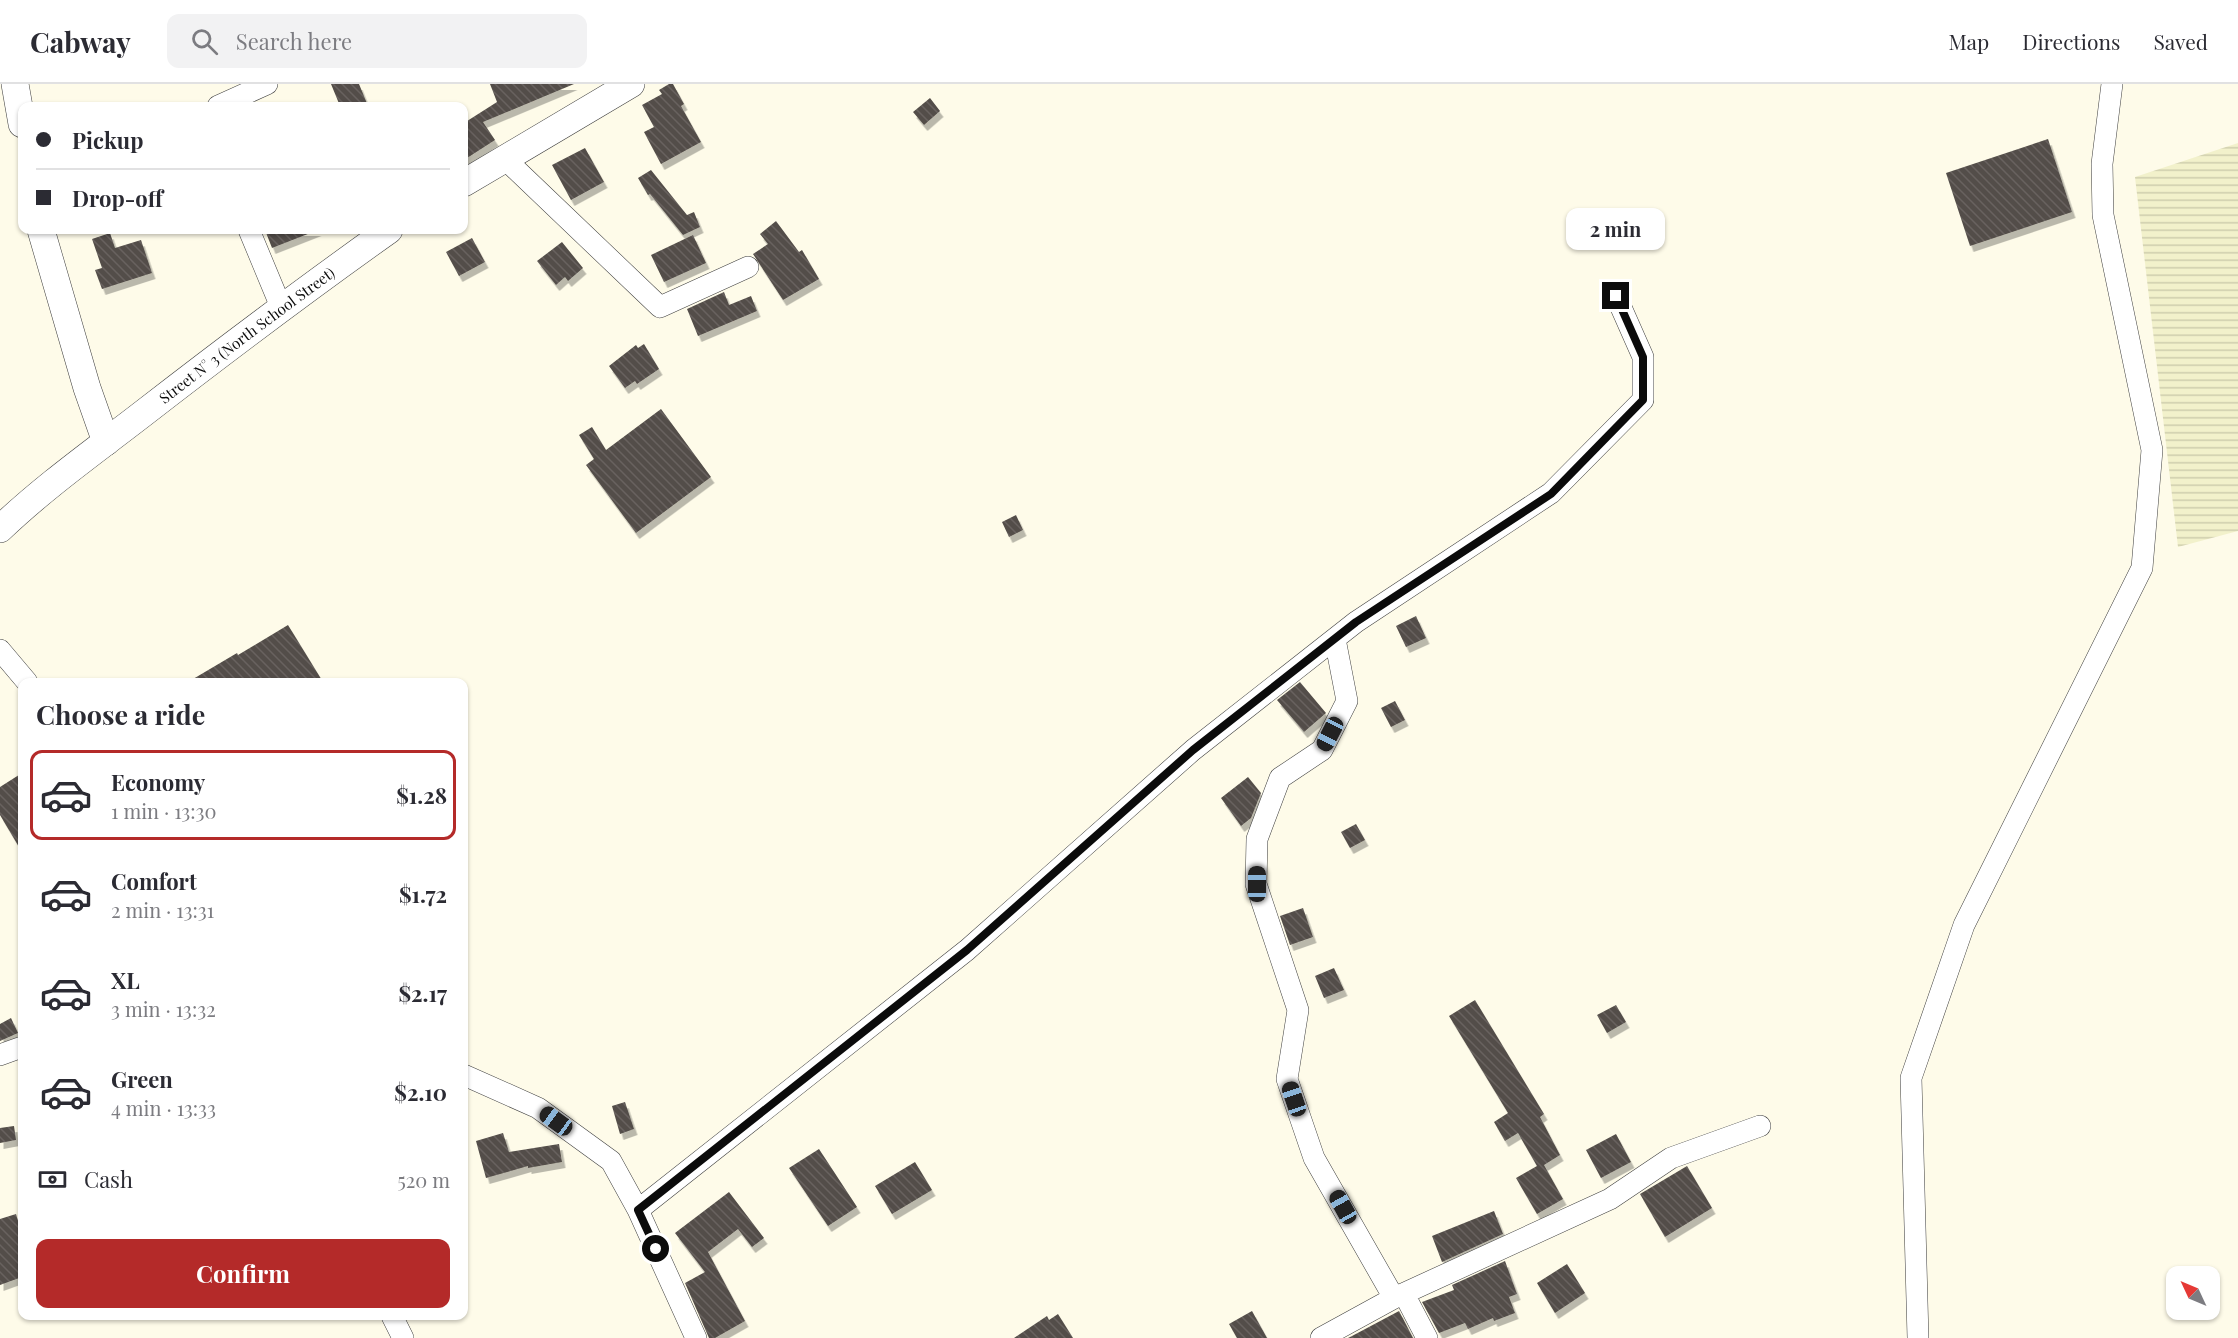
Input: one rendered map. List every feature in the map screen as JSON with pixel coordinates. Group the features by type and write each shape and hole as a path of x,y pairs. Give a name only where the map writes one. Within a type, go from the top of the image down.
{"street":[{"path":"15,84 19,102"},
{"path":"227,102 267,84"},
{"path":"468,180 631,84"},
{"path":"1918,1338 1911,1078 1964,925 2142,568 2152,450 2103,215 2102,164 2112,84"},
{"path":"504,158 660,307 748,267"},
{"path":"42,234 87,388 106,442"},
{"path":"251,234 281,307"},
{"name":"Street N° 3 (North School Street)","path":"0,529 106,442 281,307 382,234"},
{"path":"638,1210 967,950 1193,750 1356,622 1551,494 1643,400 1643,357 1616,296"},
{"path":"1335,639 1347,701 1322,750 1280,778 1257,839 1257,884 1298,1010 1287,1079 1314,1158 1427,1338"},
{"path":"0,650 24,678"},
{"path":"0,1055 18,1048"},
{"path":"468,1077 538,1108 611,1161 638,1210 696,1338"},
{"path":"1321,1338 1399,1296 1610,1199 1671,1158 1760,1126"},
{"path":"394,1320 403,1338"}],"green space":[{"path":"2238,143 2238,531 2178,547 2135,177"}],"building":[{"path":"331,84 359,84 366,102 338,102"},
{"path":"490,84 574,84 483,122 495,140 468,157 468,120 497,102"},
{"path":"673,84 684,104 681,106 701,142 661,164 644,132 654,127 642,105 662,94 659,90"},
{"path":"930,98 940,111 924,125 913,112"},
{"path":"2048,139 2072,212 1970,246 1946,173"},
{"path":"585,148 604,182 571,200 552,165"},
{"path":"651,170 687,215 694,212 700,227 683,235 650,194 648,195 638,178"},
{"path":"776,221 799,252 802,250 819,279 783,300 753,254 768,244 760,234"},
{"path":"110,234 115,248 141,240 152,273 102,289 95,270 102,268 92,239"},
{"path":"267,234 308,234 272,248"},
{"path":"693,235 706,263 664,282 651,255"},
{"path":"472,238 485,262 459,276 446,252"},
{"path":"562,242 583,268 568,281 565,277 556,285 537,261"},
{"path":"724,292 729,305 751,296 757,311 698,336 687,309"},
{"path":"644,344 659,369 637,384 635,381 625,388 609,366 636,345 638,348"},
{"path":"661,409 711,477 636,533 586,465 594,459 579,435 592,427 606,450"},
{"path":"1016,515 1023,530 1009,537 1002,522"},
{"path":"1416,616 1426,638 1406,647 1396,626"},
{"path":"288,625 321,678 195,678 237,653 238,655"},
{"path":"1300,682 1326,713 1304,732 1277,700"},
{"path":"1395,701 1405,720 1391,727 1381,708"},
{"path":"18,776 18,845 0,815 0,787"},
{"path":"1248,777 1261,793 1251,818 1241,826 1221,798"},
{"path":"1356,824 1365,840 1350,848 1341,832"},
{"path":"1303,908 1313,937 1290,945 1280,916"},
{"path":"1334,968 1344,990 1324,998 1315,976"},
{"path":"1475,1000 1544,1114 1540,1117 1560,1155 1544,1165 1563,1199 1537,1214 1516,1178 1537,1166 1518,1133 1505,1141 1494,1122 1508,1113 1449,1016"},
{"path":"1616,1005 1626,1022 1607,1033 1597,1015"},
{"path":"11,1018 18,1033 0,1041 0,1024"},
{"path":"625,1102 634,1129 620,1134 612,1106"},
{"path":"14,1126 16,1140 0,1143 0,1128"},
{"path":"503,1133 509,1152 559,1144 562,1162 528,1168 528,1166 486,1178 476,1141"},
{"path":"1616,1134 1631,1162 1601,1178 1586,1150"},
{"path":"819,1149 857,1207 828,1226 789,1168"},
{"path":"915,1162 932,1190 892,1214 875,1186"},
{"path":"1687,1166 1712,1208 1665,1237 1640,1194"},
{"path":"729,1192 764,1238 752,1247 738,1229 708,1252 745,1321 715,1338 709,1338 685,1283 705,1272 675,1233"},
{"path":"1494,1211 1503,1234 1442,1262 1432,1236"},
{"path":"16,1214 18,1278 0,1285 0,1219"},
{"path":"1505,1261 1517,1294 1509,1297 1515,1313 1494,1321 1493,1318 1468,1329 1465,1323 1439,1333 1422,1302 1454,1290 1452,1285"},
{"path":"1567,1264 1585,1293 1555,1313 1537,1283"},
{"path":"1252,1311 1267,1338 1237,1338 1229,1324"},
{"path":"1399,1311 1413,1338 1348,1338 1352,1336"},
{"path":"1058,1314 1073,1338 1014,1338 1047,1316 1049,1320"}],"route":[{"path":"656,1249 638,1210 967,950 1193,750 1356,622 1551,494 1643,400 1643,357 1616,296"}]}
